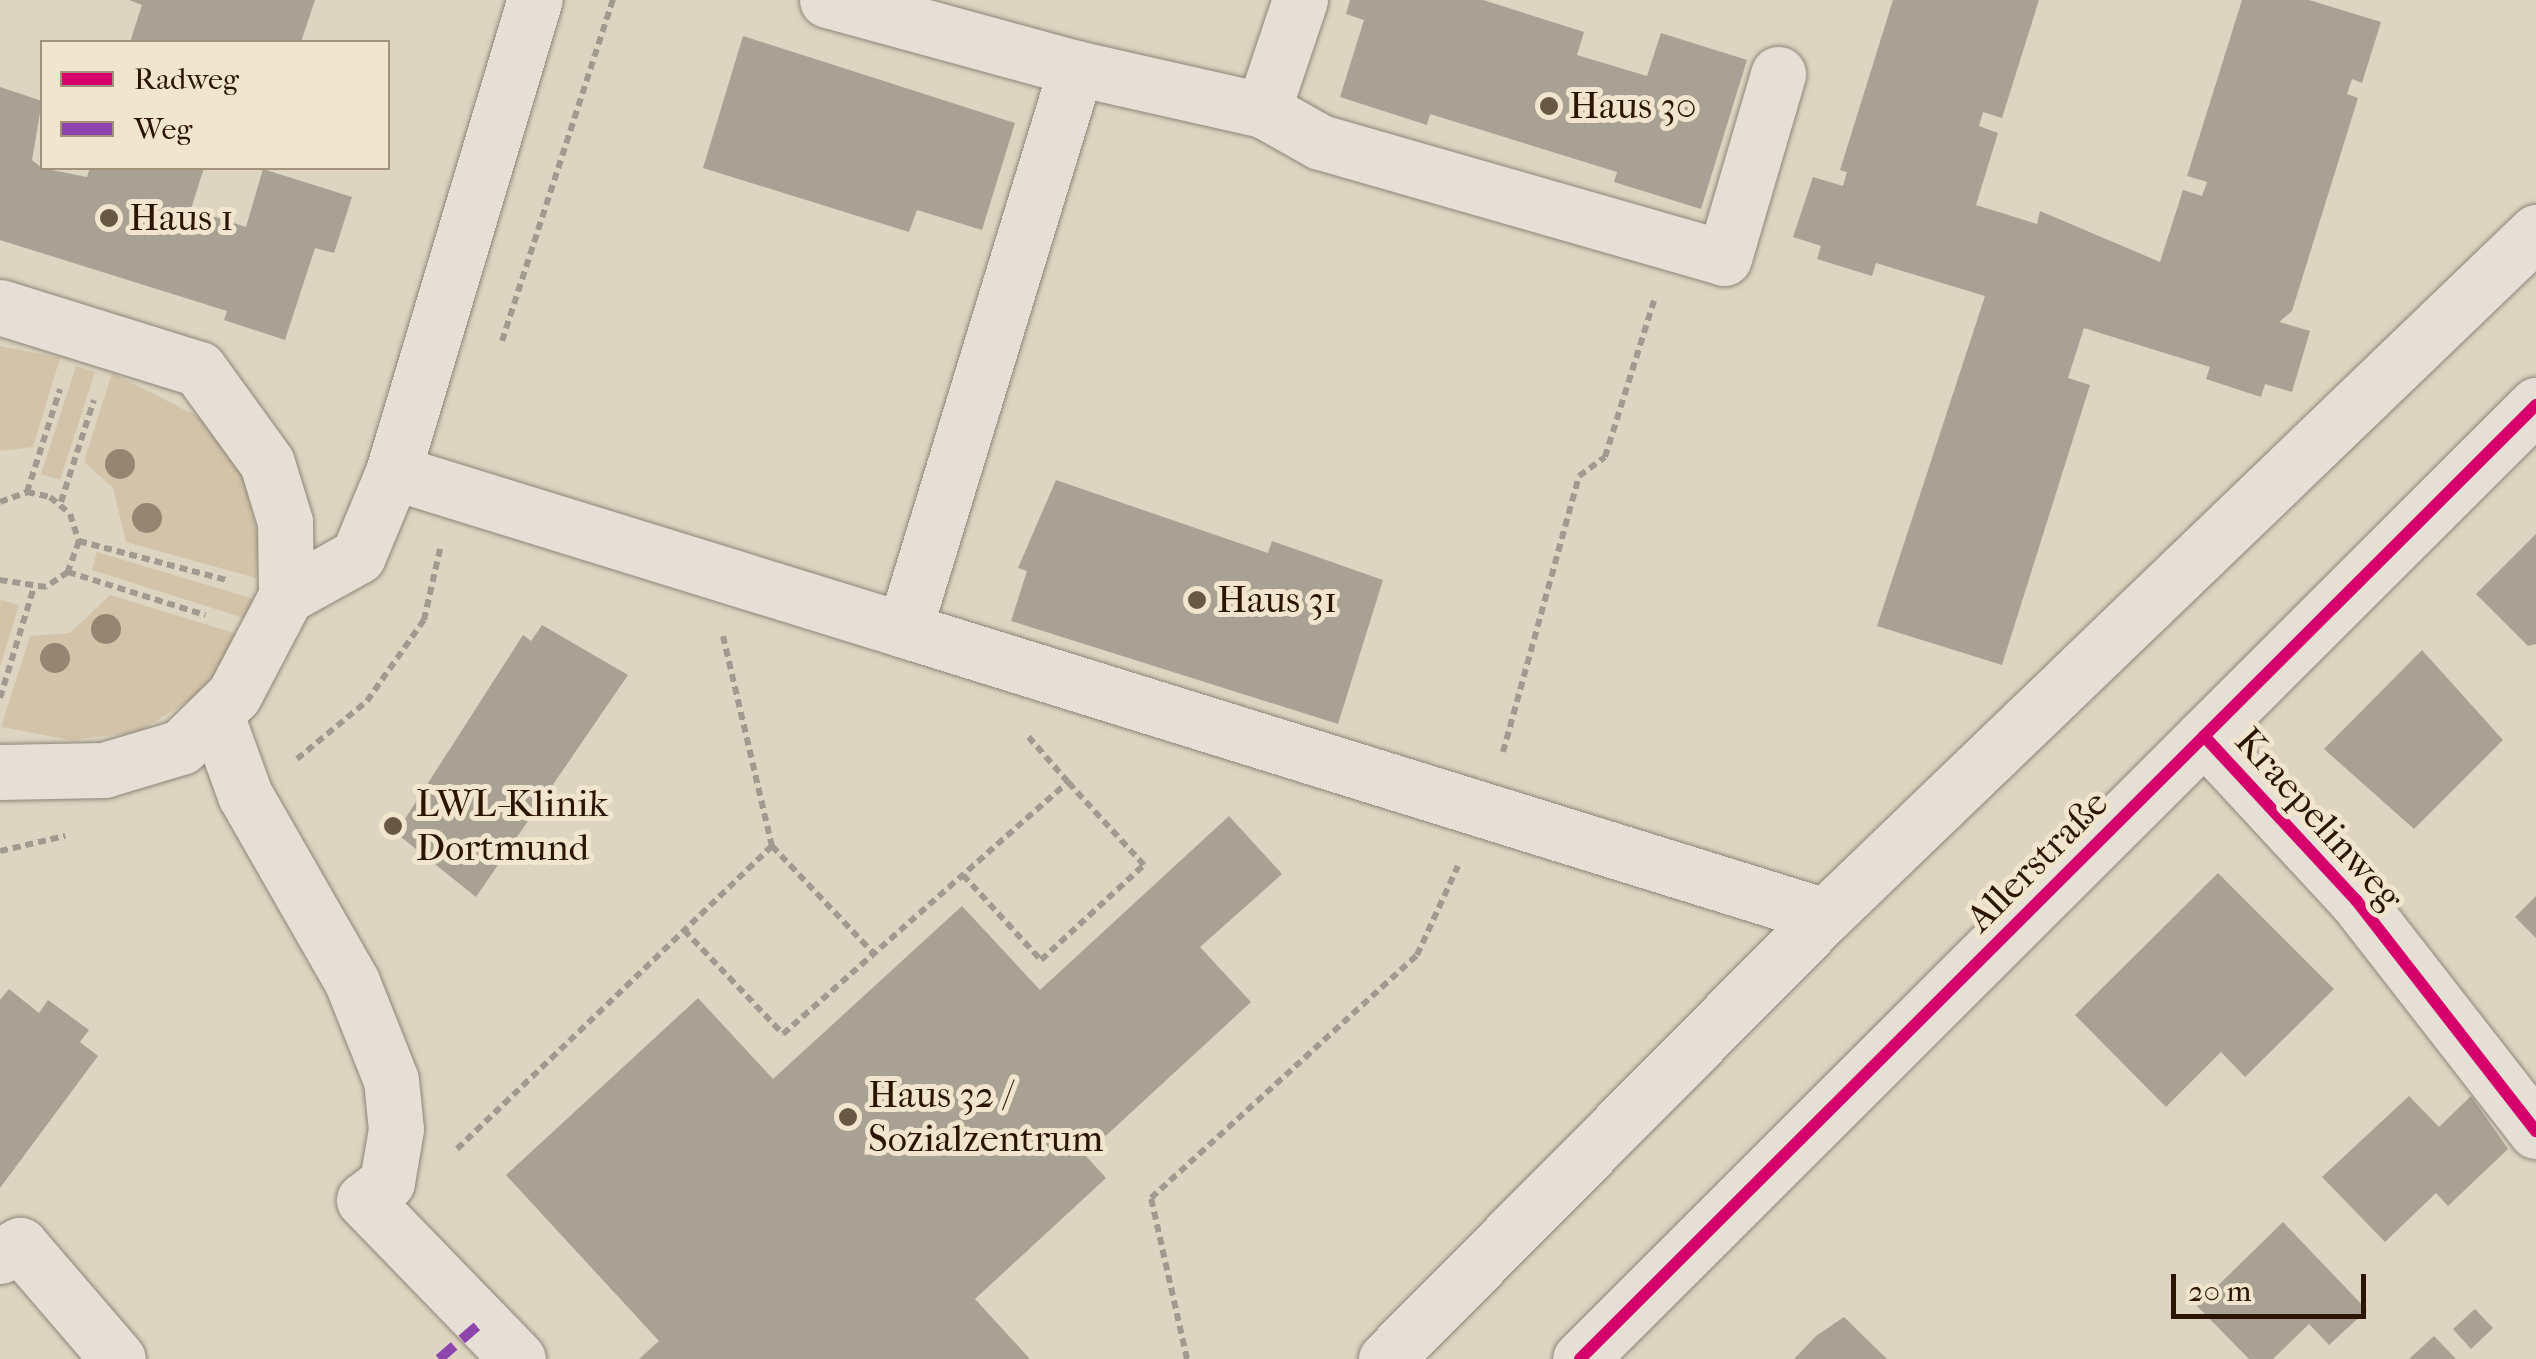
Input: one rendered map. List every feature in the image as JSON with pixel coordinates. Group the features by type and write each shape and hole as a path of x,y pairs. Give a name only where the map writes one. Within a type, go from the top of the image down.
{"street":[{"path":"0,772 104,770 181,747 217,718 279,616 358,556 392,472 535,0"},
{"path":"827,0 1076,68 1263,110 1320,142 1724,258 1778,74"},
{"path":"1263,110 1300,0"},
{"path":"904,630 1076,68"},
{"path":"1386,1359 1824,916 2536,232"},
{"path":"0,307 199,369 238,414 285,522 279,616"},
{"name":"Allerstraße","path":"1580,1359 2536,404"},
{"path":"392,472 1824,916"},
{"path":"217,718 245,796 376,1031 396,1129 387,1182 364,1200 518,1359"},
{"name":"Kraepelinweg","path":"2204,736 2356,900 2536,1131"},
{"path":"0,1256 20,1245 118,1359"}],"path":[{"path":"1187,1359 1151,1198 1417,956 1486,814 1578,476 1604,456 1672,242"},
{"path":"26,492 96,336"},
{"path":"68,572 78,541 61,503 96,336"},
{"path":"0,502 26,492 61,503"},
{"path":"78,541 279,616"},
{"path":"0,580 33,590 68,572 279,616"},
{"path":"723,574 723,647 772,846 874,954"},
{"path":"0,698 33,590"},
{"path":"963,875 1042,960 1144,865 1020,727"},
{"path":"684,930 783,1034 1068,782"},
{"path":"384,1220 772,846"}],"shaded area":[{"path":"0,346 60,358 33,447 0,451"},
{"path":"76,366 95,372 60,480 41,474"},
{"path":"112,373 201,418 242,471 259,540 256,578 126,542 113,488 84,462"},
{"path":"97,552 254,599 247,619 92,570"},
{"path":"110,595 244,636 198,695 138,732 71,740 1,727 30,636 70,633"},
{"path":"1,600 19,605 0,667 0,604"}],"building":[{"path":"129,0 315,0 302,40 131,40 142,5"},
{"name":"Haus 30","path":"1350,0 1483,0 1584,32 1577,55 1647,76 1661,33 1747,60 1701,209 1614,182 1617,172 1430,114 1427,125 1340,97 1364,20 1346,14"},
{"path":"1893,0 2039,0 2002,118 1983,112 1979,126 1998,133 1976,205 2037,224 2040,211 2160,262 2183,190 2202,196 2207,182 2187,176 2242,0 2309,0 2381,22 2362,83 2352,79 2347,94 2358,98 2292,311 2279,322 2310,331 2292,392 2265,384 2261,397 2206,379 2210,367 2084,328 2068,378 2090,385 2002,665 1877,626 1985,296 1876,263 1872,276 1817,259 1821,246 1793,237 1813,177 1843,186 1847,172 1840,170"},
{"path":"743,36 1015,123 982,230 917,210 909,232 703,168"},
{"name":"Haus 1","path":"0,87 40,100 32,160 40,170 87,177 89,170 203,170 191,209 246,227 263,170 352,197 334,253 315,248 285,340 224,320 227,311 0,240"},
{"name":"Haus 31","path":"1056,480 1268,553 1272,541 1383,580 1338,724 1011,621 1027,571 1018,568"},
{"path":"2536,534 2536,644 2528,646 2476,594"},
{"path":"542,625 628,675 476,897 396,833 523,635 531,641"},
{"path":"2422,650 2503,740 2414,829 2324,749"},
{"name":"Haus 32 / Sozialzentrum","path":"1229,816 1282,874 1200,947 1251,1002 1085,1155 1106,1178 975,1299 1030,1359 639,1359 659,1341 506,1175 698,998 773,1079 962,906 1040,990"},
{"path":"2218,873 2334,989 2245,1077 2221,1052 2166,1107 2075,1015"},
{"path":"2536,896 2536,938 2515,917"},
{"path":"9,989 39,1013 48,1000 89,1030 80,1042 98,1056 0,1188 0,1000"},
{"path":"2409,1096 2439,1127 2471,1096 2508,1149 2448,1206 2436,1193 2385,1242 2322,1177"},
{"path":"2283,1222 2367,1310 2329,1345 2309,1324 2273,1359 2249,1359 2197,1306"},
{"path":"2475,1309 2493,1328 2471,1349 2453,1329"},
{"path":"1844,1317 1887,1359 1794,1359 1816,1336"},
{"path":"2434,1336 2456,1359 2409,1359"}],"marked path":[{"path":"439,1359 482,1322"}],"cycle path":[{"path":"1580,1359 2536,405"},
{"path":"2204,736 2356,900 2536,1131"}],"place":[{"name":"Haus 30","path":"1549,106"},
{"name":"Haus 1","path":"109,218"},
{"name":"Haus 31","path":"1197,600"},
{"name":"LWL-Klinik Dortmund","path":"393,826"},
{"name":"Haus 32 / Sozialzentrum","path":"848,1117"}]}
